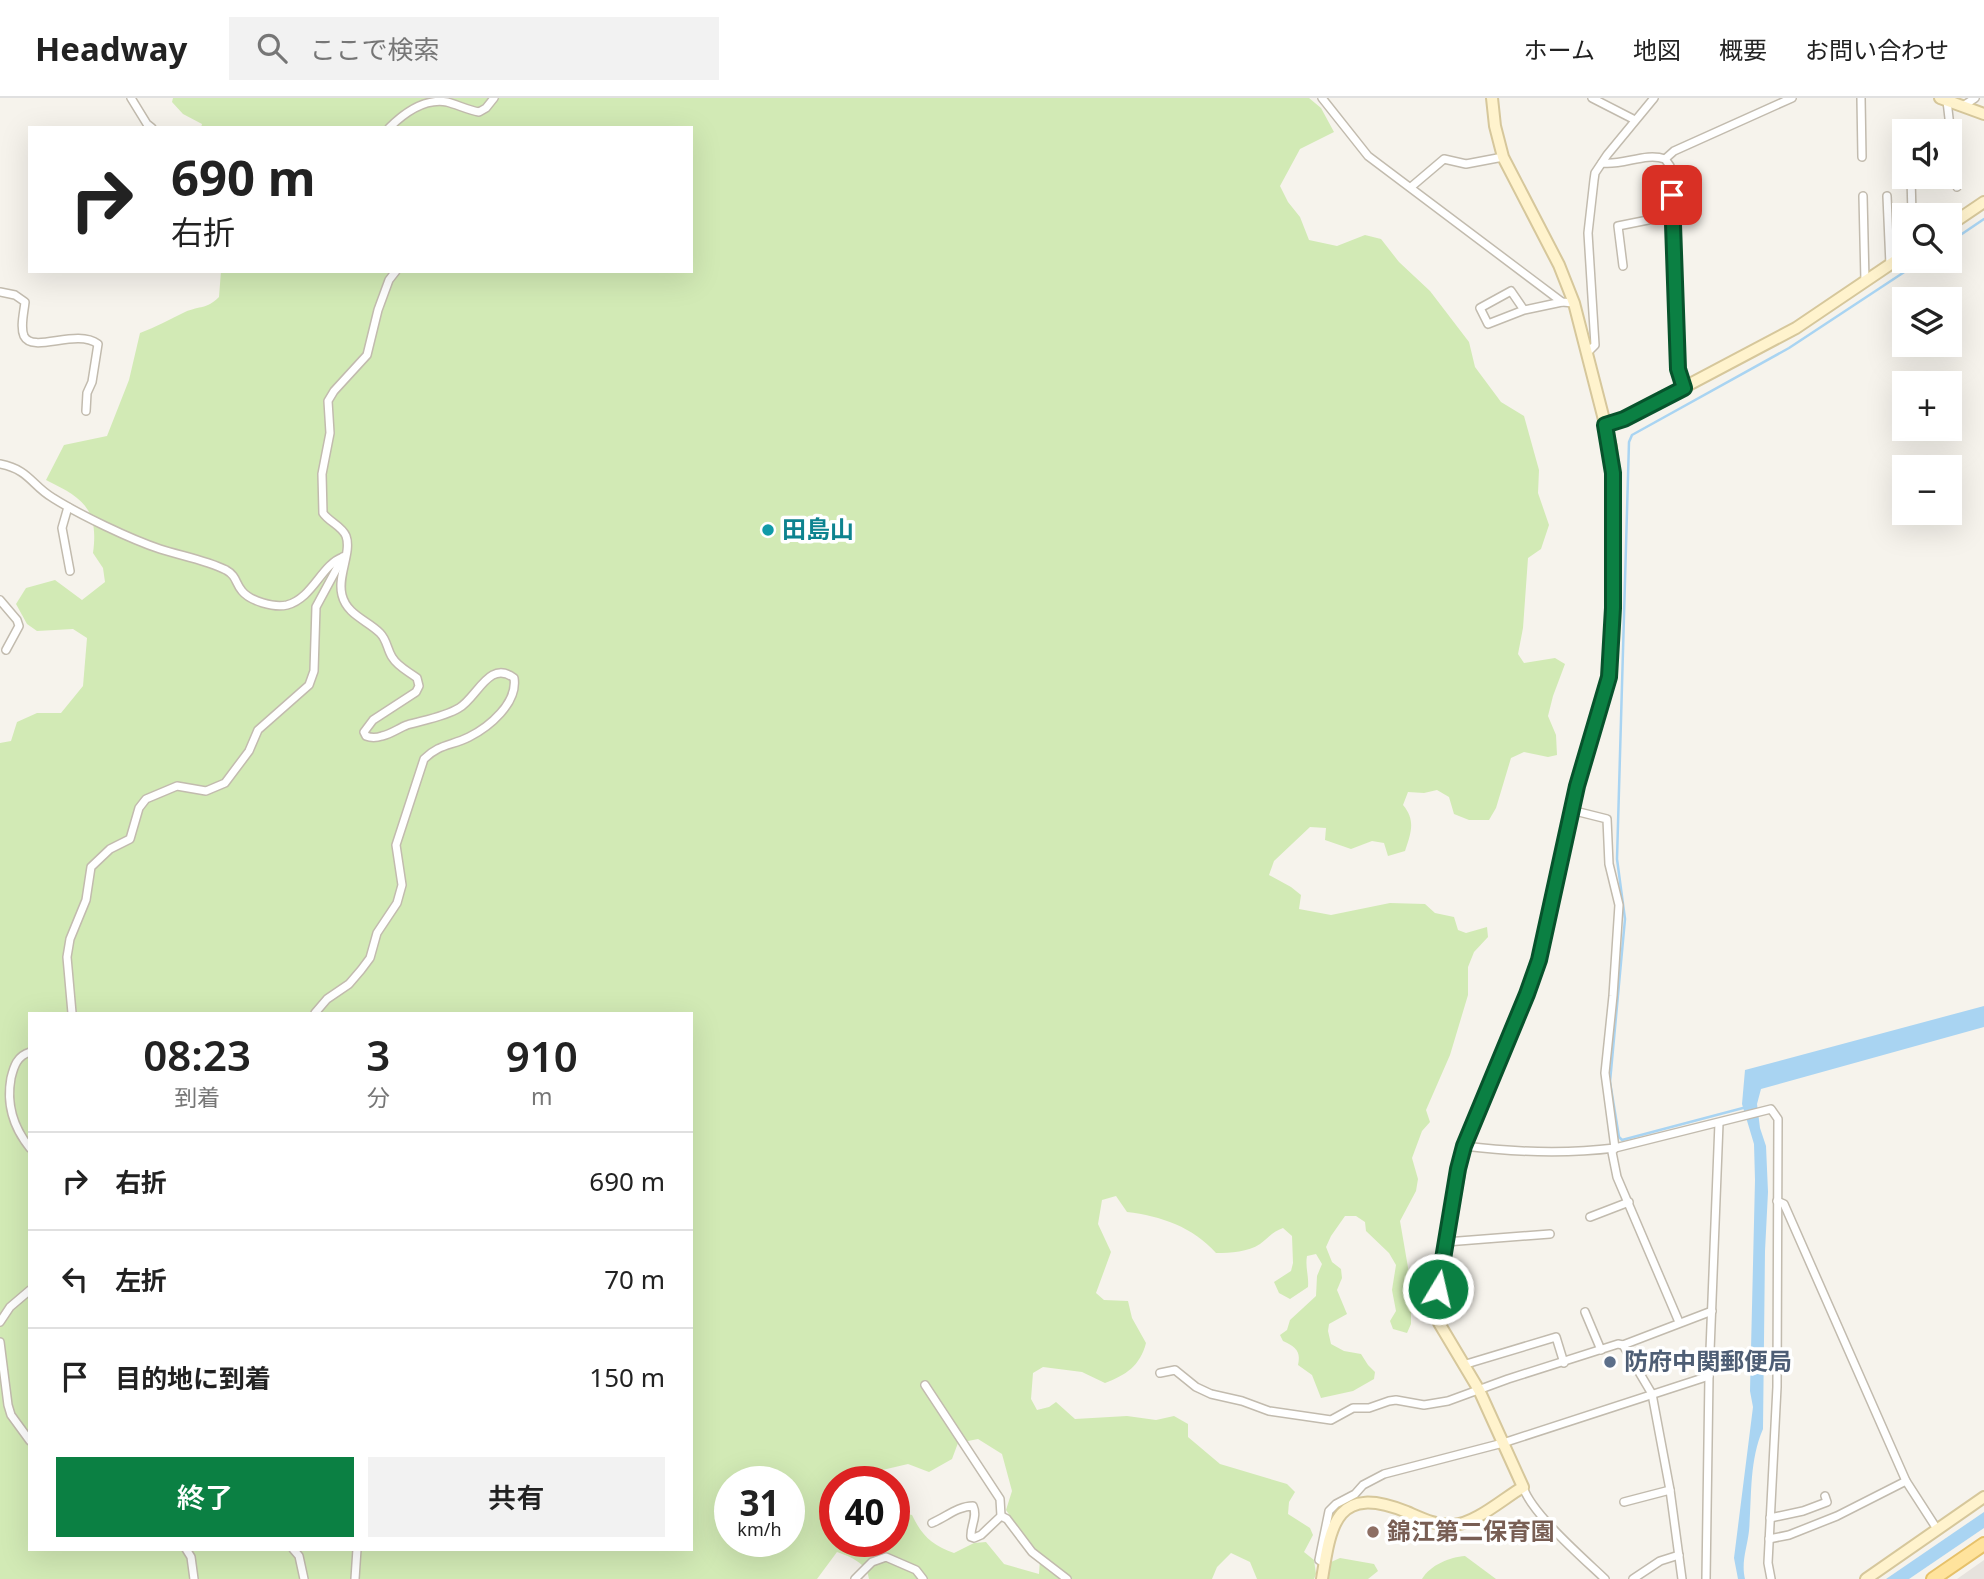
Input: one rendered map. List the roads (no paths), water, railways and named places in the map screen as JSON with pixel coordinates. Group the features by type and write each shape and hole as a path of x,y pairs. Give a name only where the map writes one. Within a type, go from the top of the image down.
{"main road":[{"path":"1933,1579 1984,1544"}],"street":[{"path":"131,98 150,126"},
{"path":"392,126 424,103 445,102 480,111 494,98"},
{"path":"1322,98 1368,156 1562,302"},
{"path":"1492,98 1495,126 1503,157 1559,265 1574,303 1588,352 1613,473 1613,608 1609,677 1571,810 1539,960 1464,1146 1438,1289 1438,1323 1479,1390 1525,1495 1544,1518 1605,1579"},
{"path":"1592,98 1635,120"},
{"path":"1588,352 1595,345 1588,233 1594,180 1602,163 1654,98"},
{"path":"1665,159 1674,152 1792,98"},
{"path":"1861,98 1862,157"},
{"path":"1962,106 1975,98"},
{"path":"1947,119 1944,99 1984,114"},
{"path":"1602,163 1611,164 1654,156 1665,159 1670,166 1678,369 1684,388"},
{"path":"1411,187 1444,159 1465,164 1503,157"},
{"path":"1863,196 1865,281"},
{"path":"1605,425 1624,419 1796,328 1890,265 1887,196"},
{"path":"1962,217 1984,202"},
{"path":"1623,266 1618,226 1673,215"},
{"path":"72,1012 67,957 70,939 86,900 91,867 110,849 131,839 139,808 146,799 177,786 206,791 225,783 249,751 258,730 309,685 314,671 316,607 344,556 346,536 323,513 321,474 330,433 328,401 367,355 384,293 394,273"},
{"path":"1524,310 1511,291 1480,308 1488,324 1524,310 1562,302 1574,303"},
{"path":"0,292 15,295 25,302 23,333 30,342 45,343 75,337 99,344 92,382 87,393 86,411"},
{"path":"0,464 16,468 32,478 50,497 68,507 157,548 221,568 236,578 246,595 262,603 289,605 310,590 334,561 344,556"},
{"path":"68,507 62,528 70,571"},
{"path":"316,1012 327,999 349,984 370,958 377,933 397,903 402,885 396,845 424,758 435,748 468,738 491,723 509,702 516,687 514,678 507,673 497,673 486,678 469,701 458,709 401,727 383,736 366,736 364,732 368,725 416,692 419,685 417,678 399,667 392,658 382,635 347,608 340,584 346,561 344,556"},
{"path":"0,600 19,626 6,650"},
{"path":"1571,810 1607,819 1609,864 1619,905 1605,1073 1615,1148 1612,1152 1617,1177 1679,1322"},
{"path":"28,1053 18,1058 14,1067 9,1101 17,1130 28,1145"},
{"path":"1464,1146 1594,1151 1771,1109 1777,1119 1777,1387 1768,1563 1771,1579"},
{"path":"1706,1579 1709,1376 1718,1123"},
{"path":"1777,1201 1784,1204 1906,1480 1937,1529"},
{"path":"1590,1217 1629,1202"},
{"path":"1446,1242 1550,1234"},
{"path":"0,1322 10,1307 28,1292"},
{"path":"1160,1373 1175,1370 1196,1387 1211,1394 1269,1411 1331,1420 1353,1408 1369,1408 1396,1400 1432,1405 1623,1345 1712,1311"},
{"path":"1585,1312 1601,1350"},
{"path":"1463,1365 1556,1337 1564,1363"},
{"path":"0,1342 8,1405 26,1430"},
{"path":"1623,1345 1652,1394 1670,1490 1682,1579"},
{"path":"1324,1563 1319,1560 1329,1511 1355,1494 1363,1485 1384,1474 1503,1443 1709,1376"},
{"path":"925,1385 996,1490 1000,1499 1001,1516 974,1538 971,1537 975,1519 973,1506 960,1508 932,1523"},
{"path":"1769,1539 1789,1535 1837,1516 1906,1480"},
{"path":"1322,1579 1333,1525 1342,1512 1355,1504 1381,1503 1441,1524 1452,1525 1472,1519 1522,1487"},
{"path":"1624,1502 1670,1490"},
{"path":"1770,1518 1815,1507 1826,1502 1825,1496"},
{"path":"1866,1579 1984,1496"},
{"path":"1001,1516 1007,1519 1032,1552 1067,1579"},
{"path":"187,1551 191,1558 194,1579"},
{"path":"295,1551 299,1556 304,1579"},
{"path":"355,1579 357,1551"},
{"path":"1633,1579 1660,1561 1679,1555"},
{"path":"855,1579 872,1562 886,1557 916,1570 923,1579"}],"water":[{"path":"1984,1006 1984,1027 1761,1089 1757,1104 1766,1146 1768,1192 1763,1429 1753,1466 1749,1531 1744,1561 1745,1579 1738,1579 1734,1558 1753,1407 1750,1391 1755,1180 1754,1144 1742,1104 1745,1070"},
{"path":"1984,1512 1984,1528 1909,1579 1886,1579"}],"waterway":[{"path":"1962,234 1984,219"},
{"path":"1743,1108 1622,1140 1619,1137 1610,1082 1625,919 1617,859 1629,442 1632,435 1789,348 1903,273"}],"place":[{"name":"田島山","path":"768,530"},
{"name":"防府中関郵便局","path":"1610,1362"},
{"name":"錦江第二保育園","path":"1373,1532"}]}
